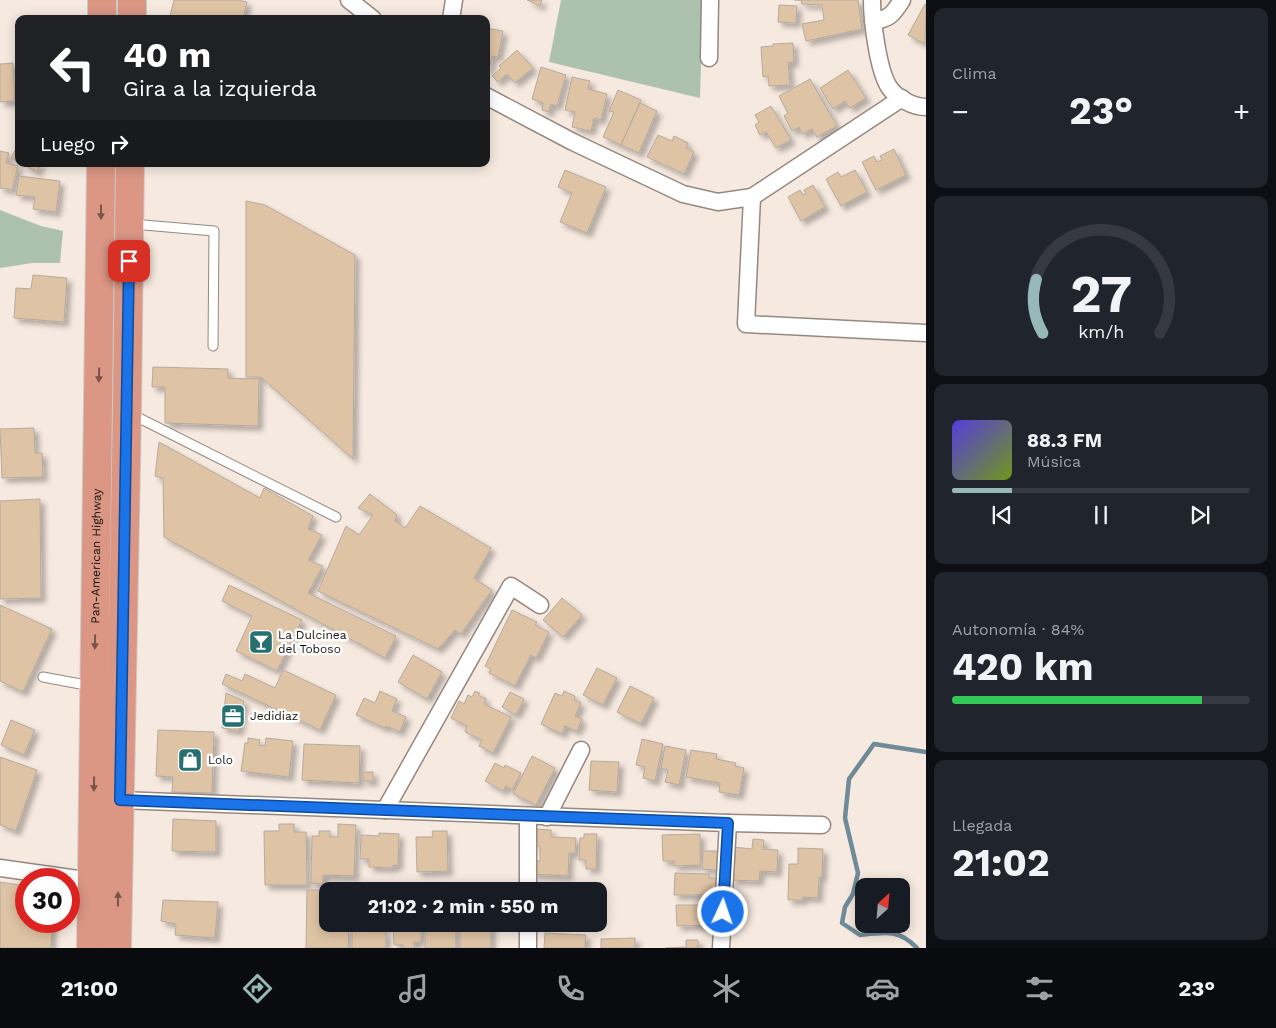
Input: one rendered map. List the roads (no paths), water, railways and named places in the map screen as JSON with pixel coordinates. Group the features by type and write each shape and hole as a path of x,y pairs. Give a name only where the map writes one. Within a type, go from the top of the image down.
{"highway":[{"path":"102,0 102,15"},
{"path":"132,0 132,15"},
{"name":"Pan-American Highway","path":"91,948 92,891 108,693 113,411 101,167"},
{"name":"Pan-American Highway","path":"113,411 129,223 130,167"},
{"name":"Pan-American Highway","path":"108,693 120,800 117,948"},
{"path":"92,891 100,948"}],"street":[{"path":"349,0 368,15"},
{"path":"452,15 454,0"},
{"path":"709,58 710,0"},
{"path":"872,0 873,21 886,80 891,90 905,101 926,107"},
{"path":"873,21 884,20 894,12 902,0"},
{"path":"490,98 573,142 683,194 718,202 752,197 902,98"},
{"path":"752,197 746,324 926,333"},
{"path":"385,810 511,586 540,605"},
{"path":"547,817 581,750"},
{"path":"120,800 547,817 822,825"},
{"path":"528,816 528,882"},
{"path":"721,948 728,823"},
{"path":"0,868 92,891"},
{"path":"528,932 528,948"}],"lane":[{"path":"129,223 214,230 213,346"},
{"path":"113,411 336,517"},
{"path":"43,677 108,693"}],"waterway":[{"path":"917,948 898,935 891,933 860,935 842,923 845,907 853,894 858,873 845,818 849,779 874,744 926,752"}],"place":[{"name":"La Dulcinea del Toboso","path":"261,642"},
{"name":"Jedidiaz","path":"233,716"},
{"name":"Lolo","path":"190,760"}]}
